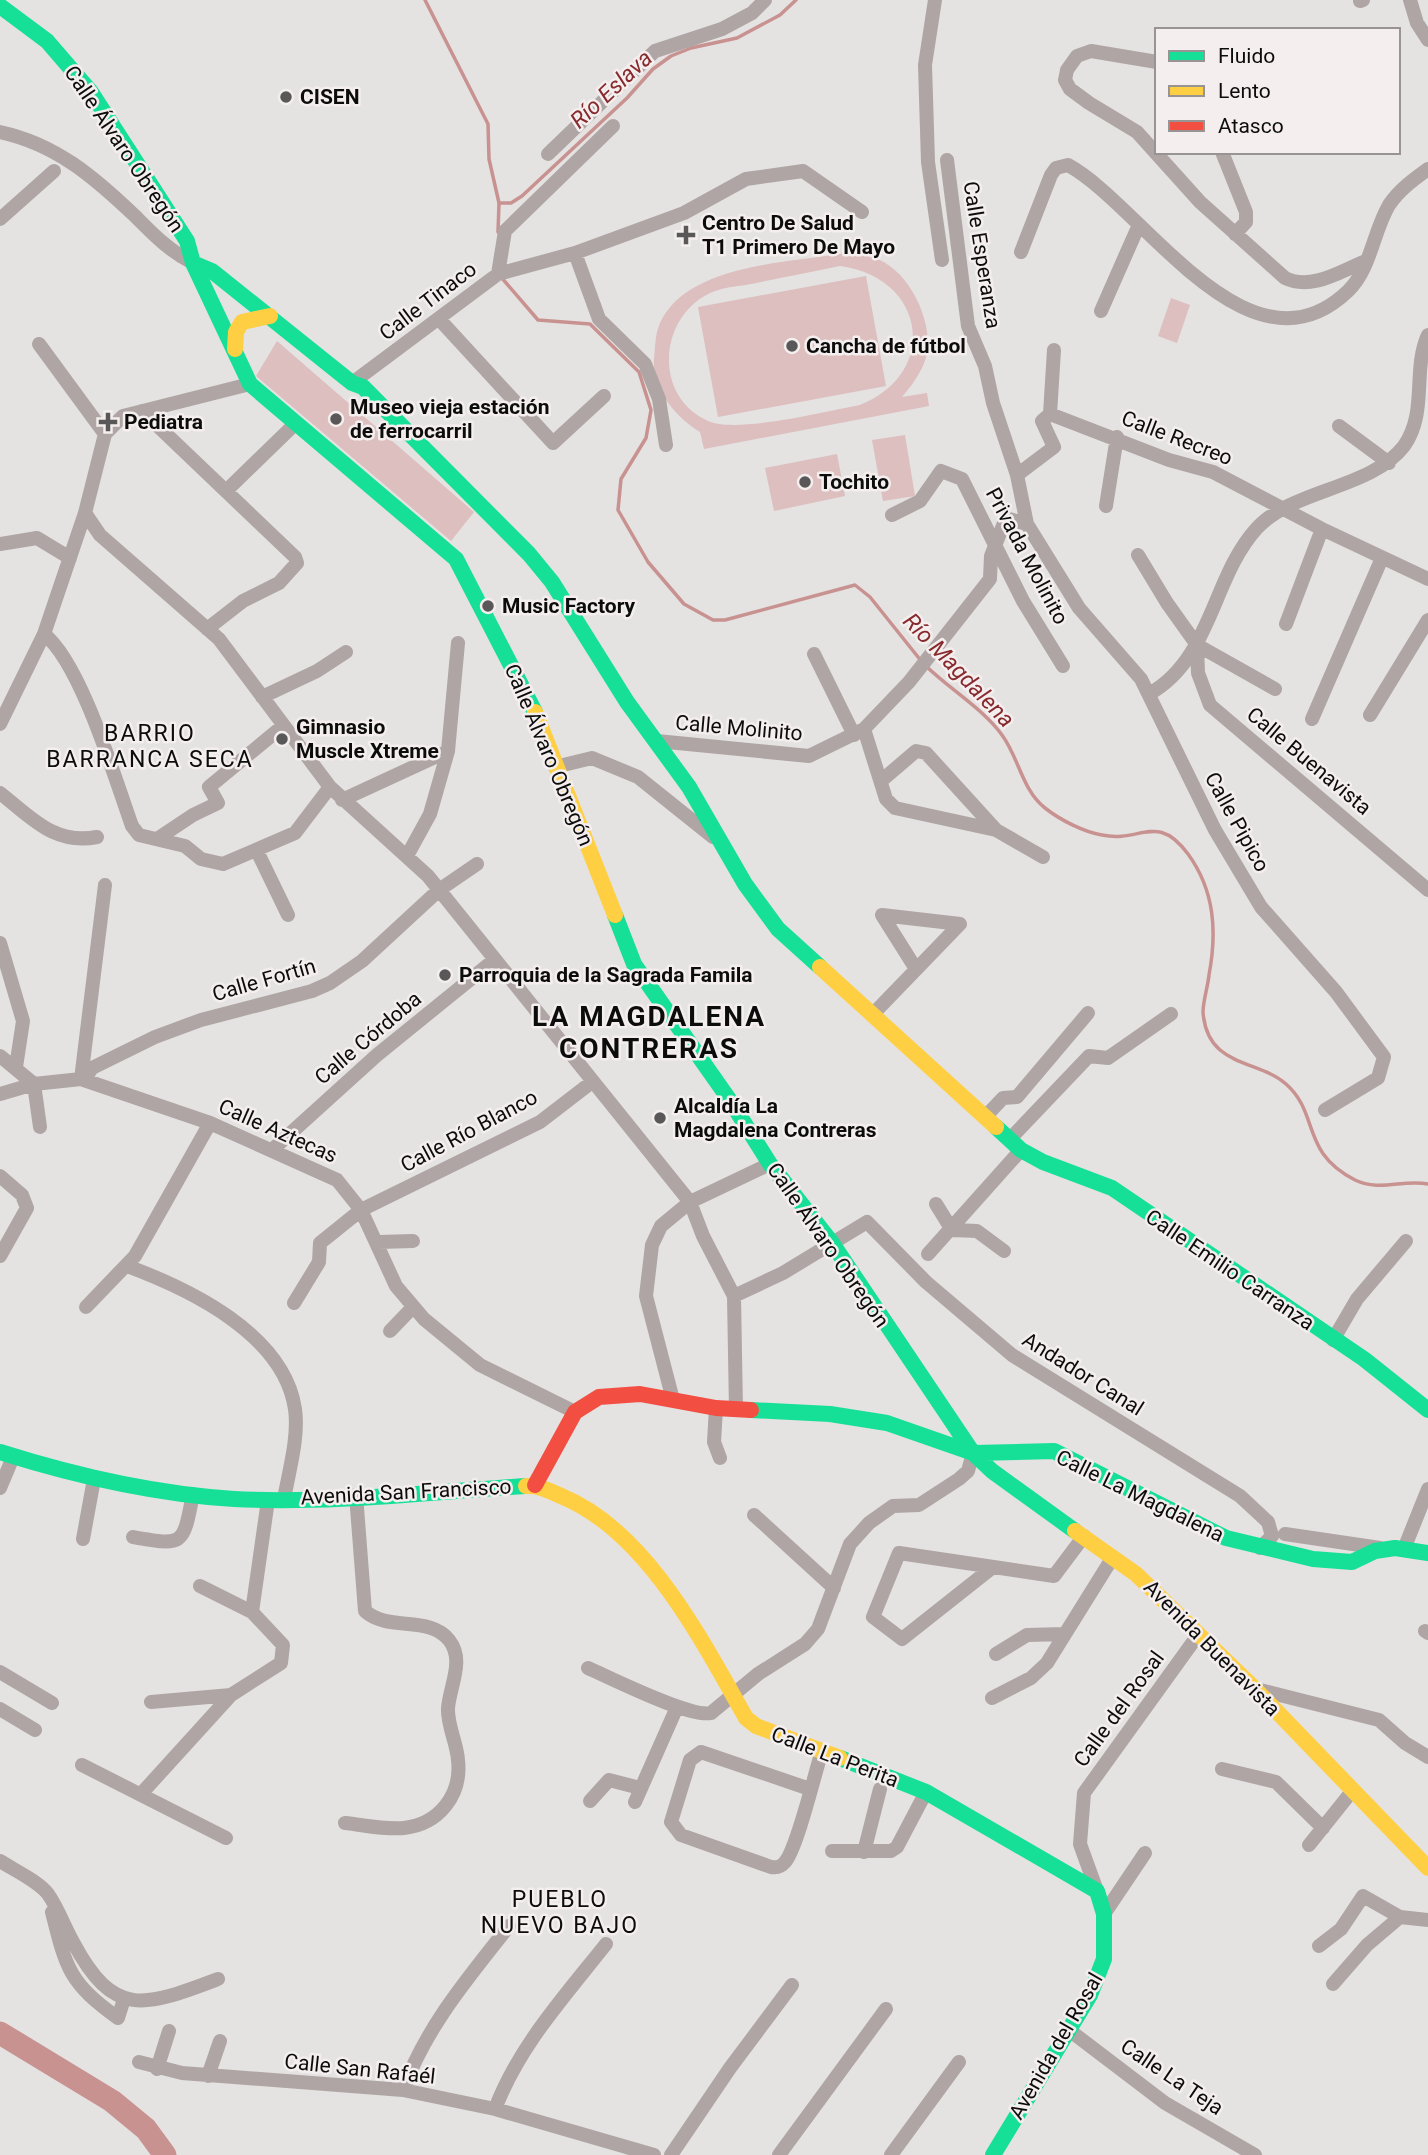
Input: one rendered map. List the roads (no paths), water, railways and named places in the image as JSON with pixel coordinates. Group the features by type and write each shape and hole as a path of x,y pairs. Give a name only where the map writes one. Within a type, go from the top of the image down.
{"street":[{"path":"548,154 655,51 722,29 752,13 765,0"},
{"path":"935,0 925,65 928,162 942,260"},
{"path":"1410,0 1417,23 1428,40"},
{"name":"Calle Álvaro Obregón","path":"0,6 47,41 90,92 187,241 193,263 236,349 250,384 456,559 527,691 634,964 732,1102 770,1164 832,1243 973,1453"},
{"path":"1155,62 1091,51 1077,55 1067,69 1065,80 1070,89 1089,103 1137,132 1155,152"},
{"path":"498,274 505,231 613,126"},
{"path":"0,132 48,148 90,174 174,254 193,263"},
{"path":"1157,154 1200,202 1285,278 1299,285 1366,261"},
{"path":"1223,154 1246,212 1246,222 1235,234"},
{"name":"Calle Esperanza","path":"947,160 968,326 985,366 993,403 1017,475 1027,524"},
{"path":"1021,253 1051,175 1056,168 1068,165 1082,173 1138,227 1217,293 1268,318 1307,315 1341,299 1357,282 1389,205 1403,188 1428,169"},
{"path":"0,219 54,171"},
{"name":"Calle Tinaco","path":"352,383 498,274 575,253 684,213 746,179 803,171 862,212"},
{"path":"1101,311 1138,227"},
{"path":"575,253 599,318 645,364 659,399 666,445"},
{"name":"Calle Emilio Carranza","path":"193,263 212,271 352,383 363,387 529,554 552,582 627,702 657,741 745,884 778,929 1016,1144 1043,1162 1112,1188 1364,1359 1428,1410"},
{"path":"236,349 236,332 241,322 251,316 270,316"},
{"path":"439,318 553,443 604,396"},
{"path":"1149,694 1170,682 1197,645 1242,547 1260,525 1285,510 1390,463 1406,443 1421,406 1421,349 1428,335"},
{"path":"39,344 105,434"},
{"path":"1017,475 1054,447 1042,421 1050,414 1054,350"},
{"path":"0,724 44,634 85,513 105,434 123,416 250,384"},
{"path":"142,411 295,557 297,563 279,583 243,601 207,629"},
{"name":"Calle Recreo","path":"1050,414 1117,437 1169,460 1213,472 1322,529 1428,579"},
{"path":"226,491 296,423"},
{"path":"1339,426 1390,463"},
{"path":"1106,506 1117,437"},
{"name":"Privada Molinito","path":"892,515 920,501 941,471 962,479 1023,601 1063,666"},
{"path":"85,513 100,535 219,639 330,787 407,856 439,890 493,961 690,1202 734,1296 736,1410"},
{"path":"994,544 1006,518 1027,524"},
{"name":"Calle Pipico","path":"1027,524 1079,608 1119,650 1149,694 1215,830 1261,908 1336,992 1384,1057 1378,1078 1325,1110"},
{"path":"1286,624 1322,529"},
{"path":"0,544 37,538 70,558"},
{"name":"Calle Molinito","path":"657,741 809,756 859,732 909,682 990,579 994,544"},
{"path":"1138,555 1197,645 1275,689"},
{"path":"1312,719 1382,558"},
{"path":"1370,715 1428,620"},
{"path":"44,634 55,643 77,684 132,826 139,835 185,846 201,859 223,864 295,833 330,787"},
{"path":"407,856 430,814 448,751 458,643"},
{"name":"Calle Buenavista","path":"1197,645 1198,673 1210,705 1428,890"},
{"path":"262,697 317,671 346,652"},
{"path":"814,654 859,732 886,799 895,808 996,830 1043,857"},
{"path":"158,839 193,815 218,803 209,787 284,726"},
{"path":"342,800 448,751"},
{"path":"881,781 916,751 926,753 996,830"},
{"path":"555,767 592,758 638,777 723,845"},
{"path":"0,793 44,829 76,841 97,837"},
{"path":"257,851 288,915"},
{"name":"Calle Fortín","path":"83,1079 92,1068 155,1037 201,1020 312,991 330,983 362,961 439,890 477,864"},
{"path":"83,1079 105,885"},
{"path":"873,1014 960,924 882,915 916,969"},
{"path":"0,943 23,1021 16,1067"},
{"name":"Calle Córdoba","path":"272,1150 377,1055 493,961"},
{"path":"985,1116 1003,1098 1017,1097 1088,1013"},
{"path":"928,1254 952,1230 1016,1144 1089,1056 1108,1058 1171,1014"},
{"path":"0,1056 34,1084 40,1127"},
{"name":"Calle Aztecas","path":"0,1094 34,1084 83,1079 210,1123 337,1180 361,1210 379,1242 396,1286 413,1307 480,1365 575,1412"},
{"name":"Calle Río Blanco","path":"294,1303 319,1262 320,1243 361,1210 528,1128 592,1082"},
{"path":"86,1307 127,1266 210,1123"},
{"path":"673,1400 646,1296 652,1245 660,1226 690,1202 770,1164"},
{"path":"0,1176 22,1195 27,1208 0,1256"},
{"path":"936,1204 952,1230"},
{"name":"Andador Canal","path":"832,1243 867,1222 926,1282 1012,1355 1240,1496 1268,1522 1272,1536 1260,1548"},
{"path":"952,1230 977,1231 1004,1251"},
{"path":"379,1242 413,1241"},
{"path":"1333,1340 1357,1299 1406,1241"},
{"path":"734,1296 783,1273 832,1243"},
{"path":"127,1266 195,1295 219,1310 258,1342 287,1382 295,1410 252,1612"},
{"path":"390,1331 413,1307"},
{"path":"575,1412 599,1397 640,1394 716,1408 830,1414 887,1423 973,1453 968,1471 959,1479 919,1505 893,1506 870,1523 850,1544 818,1629 805,1644 758,1674 709,1714 677,1707 588,1668"},
{"path":"716,1408 714,1442 720,1458"},
{"name":"Avenida San Francisco","path":"6,1454 94,1479 193,1494 276,1499 535,1485 575,1412"},
{"name":"Calle La Magdalena","path":"973,1453 1054,1451 1226,1538 1260,1548 1313,1559 1352,1562 1387,1549 1428,1553"},
{"name":"Avenida Buenavista","path":"973,1453 992,1471 1114,1557 1151,1587 1254,1688 1428,1868"},
{"path":"0,1488 6,1454"},
{"path":"83,1538 94,1479"},
{"name":"Calle La Perita","path":"535,1485 551,1489 592,1512 626,1542 685,1614 746,1718 756,1726 926,1792 1097,1891"},
{"path":"1404,1549 1428,1489"},
{"path":"132,1537 163,1542 178,1540 185,1534 193,1494"},
{"path":"345,1823 407,1828 438,1814 453,1798 458,1783 458,1760 448,1709 457,1659 454,1649 449,1640 431,1628 376,1619 365,1611 356,1495"},
{"path":"754,1515 834,1588"},
{"path":"1285,1534 1387,1549"},
{"path":"993,1567 902,1639 873,1617 899,1553 1054,1576 1084,1536"},
{"path":"992,1698 1031,1678 1047,1663 1114,1557"},
{"path":"141,1794 231,1695 271,1671 281,1663 284,1654 277,1635 252,1612 200,1586"},
{"path":"996,1654 1027,1635 1065,1634"},
{"name":"Calle del Rosal","path":"1097,1891 1080,1844 1079,1823 1084,1793 1198,1635"},
{"path":"0,1672 52,1703"},
{"path":"1254,1688 1307,1699 1379,1720 1405,1743 1428,1757"},
{"path":"151,1702 231,1695"},
{"path":"590,1801 608,1780 638,1795 677,1707"},
{"path":"0,1709 35,1730"},
{"path":"810,1789 701,1752 690,1760 671,1822 681,1835 775,1868 789,1857 822,1751"},
{"path":"82,1765 226,1838"},
{"path":"1222,1769 1276,1782 1323,1828"},
{"path":"864,1852 880,1789"},
{"path":"1309,1845 1353,1790"},
{"path":"832,1851 891,1851 897,1847 926,1792"},
{"path":"1104,1914 1145,1853"},
{"path":"0,1861 47,1892 96,1980 109,1993 124,2000 169,1996 218,1979"},
{"name":"Avenida del Rosal","path":"993,2155 1090,1995 1104,1959 1104,1914 1097,1891"},
{"path":"1319,1946 1341,1929 1363,1896 1400,1917 1428,1920"},
{"path":"1333,1984 1367,1945 1400,1917"},
{"path":"403,2090 421,2046 440,2016 509,1926"},
{"path":"495,2109 506,2080 524,2048 606,1944"},
{"path":"671,2155 730,2068 792,1985"},
{"path":"779,2155 886,2009"},
{"name":"Calle La Teja","path":"1069,2030 1165,2103 1255,2155"},
{"path":"157,2069 169,2031"},
{"path":"208,2076 220,2041"},
{"name":"Calle San Rafaél","path":"139,2062 157,2069 208,2076 403,2090 495,2109 654,2155"},
{"path":"891,2155 959,2062"}],"waterway":[{"name":"Río Magdalena","path":"425,0 488,124 489,159 499,203 498,232"},
{"name":"Río Eslava","path":"500,203 511,203 522,196 627,98 653,69 671,56 691,48 737,38 780,15 796,0"},
{"name":"Río Magdalena","path":"501,277 538,320 590,324 639,372 651,410 646,438 621,479 618,510 648,562 684,604 713,620 725,620 855,585 870,597 922,662"},
{"name":"Río Magdalena","path":"927,667 976,708 1002,735 1031,792 1045,808 1072,825 1102,835 1157,832 1167,834 1177,841 1204,882 1212,912 1212,959 1203,1012 1207,1030 1214,1043 1236,1060 1275,1076 1286,1084 1303,1108 1318,1145 1338,1169 1355,1180 1373,1185 1428,1184"},
{"path":"0,2033 112,2101 146,2129 165,2155"}],"place":[{"name":"CISEN","path":"286,97"},
{"name":"Centro De Salud T1 Primero De Mayo","path":"686,235"},
{"name":"Cancha de fútbol","path":"792,346"},
{"name":"Museo vieja estación de ferrocarril","path":"336,419"},
{"name":"Pediatra","path":"108,422"},
{"name":"Tochito","path":"805,482"},
{"name":"Music Factory","path":"488,606"},
{"name":"Gimnasio Muscle Xtreme","path":"282,739"},
{"name":"Parroquia de la Sagrada Famila","path":"445,975"},
{"name":"Alcaldía La Magdalena Contreras","path":"660,1118"}],"district":[{"name":"BARRIO BARRANCA SECA","path":"150,746"},
{"name":"LA MAGDALENA CONTRERAS","path":"649,1032"},
{"name":"PUEBLO NUEVO BAJO","path":"560,1912"}]}
